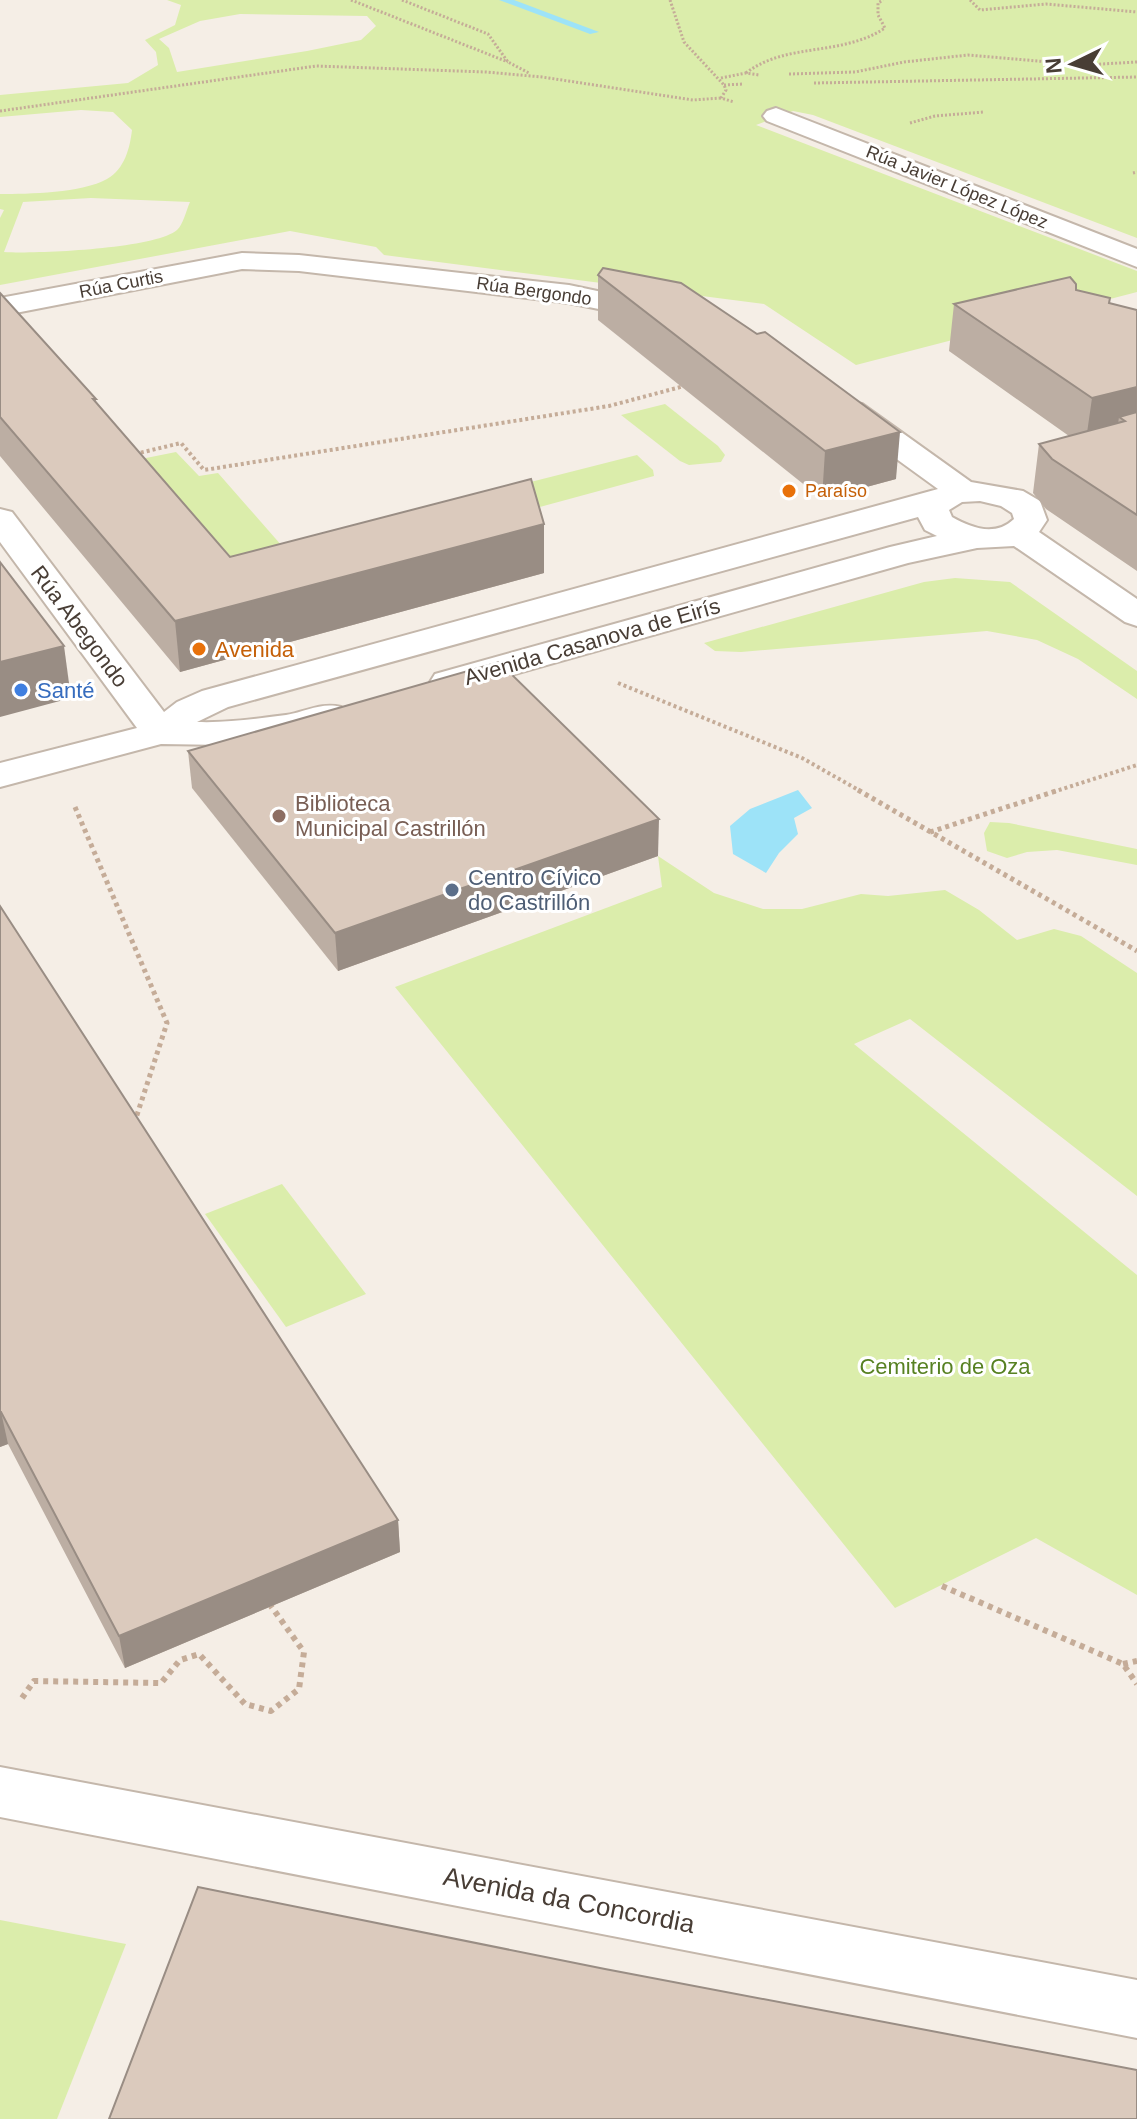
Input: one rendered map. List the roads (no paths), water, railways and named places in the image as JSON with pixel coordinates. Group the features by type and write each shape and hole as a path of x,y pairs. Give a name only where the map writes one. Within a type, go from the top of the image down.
{"street":[{"name":"Rúa Javier López López","path":"776,116 1137,259"},
{"name":"Rúa Curtis","path":"0,307 242,261"},
{"name":"Rúa Bergondo","path":"242,261 299,263 569,294 683,317"},
{"path":"829,396 961,495"},
{"name":"Avenida Casanova de Eirís","path":"160,733 190,710 215,699 1027,478"},
{"path":"974,539 937,523 932,508 961,495 1012,498 1031,512 1032,521 1019,534 1137,615"},
{"name":"Rúa Abegondo","path":"0,519 160,733"},
{"name":"Avenida Casanova de Eirís","path":"416,691 902,554 974,539 990,540 1019,534"},
{"name":"Avenida Casanova de Eirís","path":"0,775 160,733 225,734 294,725 355,708"},
{"name":"Avenida da Concordia","path":"0,1792 1137,2009"}],"water":[{"path":"798,790 812,808 794,818 798,834 779,853 766,873 733,854 730,826 750,809"}],"waterway":[{"path":"504,0 594,32"}],"place":[{"name":"Paraíso","path":"789,491"},
{"name":"Avenida","path":"199,649"},
{"name":"Santé","path":"21,690"},
{"name":"Biblioteca Municipal Castrillón","path":"279,816"},
{"name":"Centro Cívico do Castrillón","path":"452,890"}],"park label":[{"name":"Cemiterio de Oza","path":"945,1366"}]}
